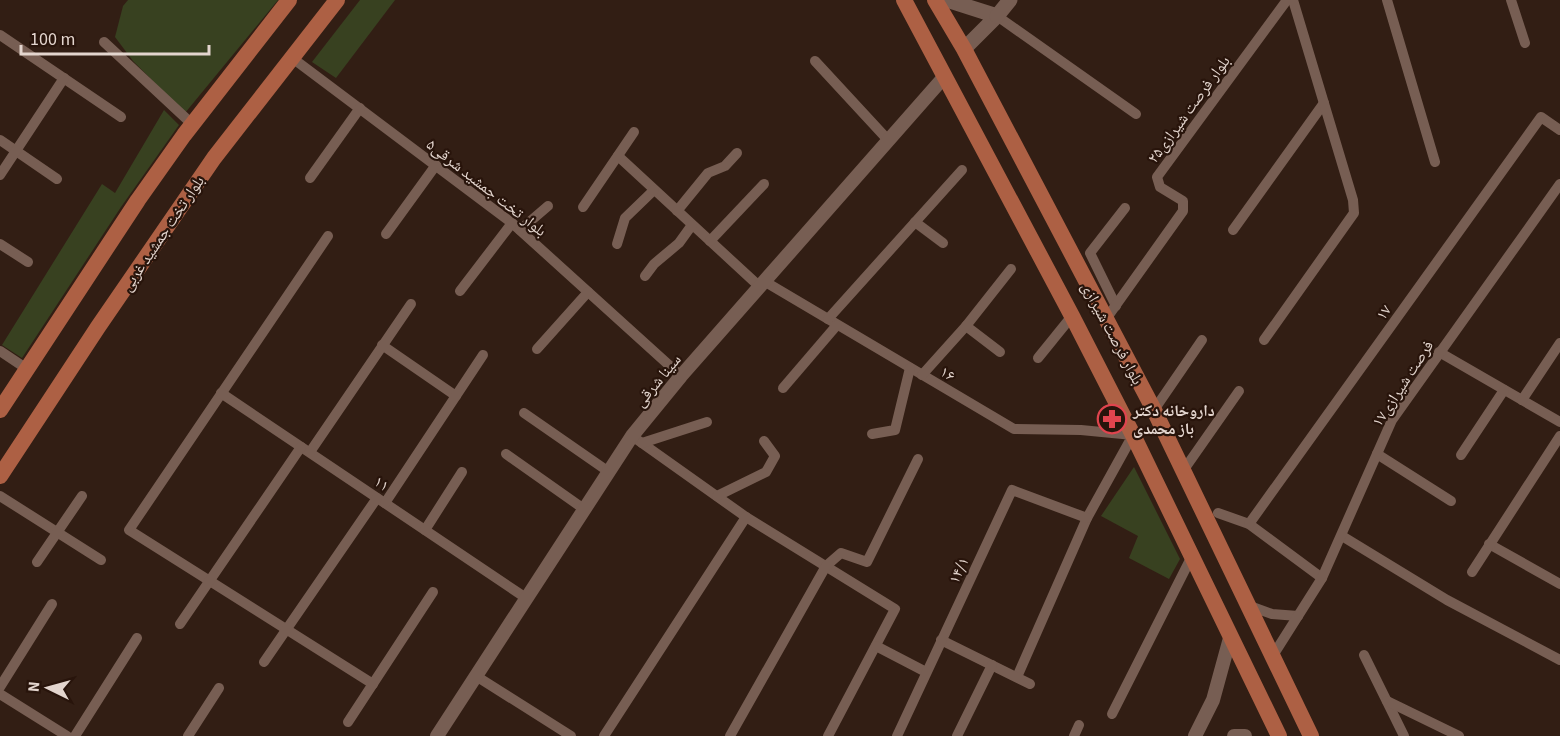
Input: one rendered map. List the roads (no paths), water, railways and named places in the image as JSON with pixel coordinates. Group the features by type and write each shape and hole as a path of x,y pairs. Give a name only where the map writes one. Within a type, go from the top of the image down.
{"main road":[{"path":"0,410 138,200 192,124 289,0"},
{"name":"بلوار فرصت شیرازی","path":"904,0 1133,435 1278,736"},
{"name":"بلوار فرصت شیرازی","path":"935,0 964,49 1081,271 1111,312 1154,410 1311,736"},
{"path":"947,0 997,16"},
{"path":"964,49 1010,0"},
{"name":"بلوار تخت جمشید غربی","path":"0,476 170,220 214,158 335,1"}],"street":[{"name":"بلوار فرصت شیرازی۲۵","path":"1111,312 1183,211 1183,201 1160,187 1157,177 1287,0"},
{"path":"1264,340 1354,213 1353,200 1293,0"},
{"path":"1387,0 1436,162"},
{"path":"1511,0 1525,43"},
{"path":"997,16 1136,114"},
{"path":"0,35 121,117"},
{"path":"104,42 192,124"},
{"name":"بلوار تخت جمشید شرقی۵","path":"291,57 516,226 681,376"},
{"path":"815,61 888,140"},
{"name":"سینا شرقی","path":"436,736 609,472 637,439 681,376 945,76"},
{"path":"0,175 64,78"},
{"path":"1233,230 1324,103"},
{"path":"310,178 360,108"},
{"name":"۱۷","path":"1249,524 1541,117 1560,130"},
{"path":"583,207 634,132"},
{"path":"0,140 57,179"},
{"path":"677,211 708,173 725,166 737,153"},
{"name":"۱۶","path":"618,156 692,225 762,284 833,322 1014,429 1081,430 1133,435"},
{"path":"386,234 436,165"},
{"path":"783,388 833,322 915,222 962,170"},
{"name":"۱۷فرصت شیرازی","path":"1272,657 1322,578 1392,420 1560,183"},
{"path":"710,241 764,184"},
{"path":"617,244 625,218 654,190"},
{"path":"460,291 516,226 548,206"},
{"path":"1081,271 1090,254 1125,208"},
{"path":"915,222 943,243"},
{"path":"645,276 654,264 679,243 692,225"},
{"path":"328,236 129,530 373,684"},
{"path":"0,244 28,262"},
{"path":"1090,254 1111,312"},
{"path":"922,375 966,326 1011,269"},
{"path":"537,349 588,292"},
{"path":"180,624 411,304"},
{"path":"1038,358 1072,316"},
{"path":"966,326 1000,352"},
{"path":"1154,410 1202,340"},
{"path":"1522,400 1560,343"},
{"path":"382,345 456,396"},
{"path":"0,351 27,369"},
{"path":"1439,352 1560,422"},
{"path":"264,662 483,356"},
{"path":"872,434 895,430 910,368"},
{"path":"1461,455 1504,390"},
{"path":"1183,471 1239,391"},
{"name":"۱۱","path":"221,393 526,598"},
{"path":"524,413 609,472"},
{"path":"637,439 707,422"},
{"path":"1017,677 1087,518 1133,435"},
{"path":"1472,572 1560,436"},
{"path":"637,439 746,517 895,609 828,736"},
{"path":"717,496 766,472 775,456 764,441"},
{"path":"506,454 584,509"},
{"path":"1377,454 1451,501"},
{"path":"730,736 826,566 840,553 867,562 918,459"},
{"path":"425,530 462,472"},
{"name":"۱۴/۱","path":"897,736 1012,490 1087,518"},
{"path":"0,495 101,560"},
{"path":"37,562 82,496"},
{"path":"1218,513 1249,524 1322,578"},
{"path":"604,736 746,517"},
{"path":"1342,536 1447,600 1560,660"},
{"path":"1489,544 1560,584"},
{"path":"1112,714 1192,556"},
{"path":"348,722 433,592"},
{"path":"0,687 51,604"},
{"path":"1247,605 1272,614 1298,616"},
{"path":"75,736 137,638"},
{"path":"1195,736 1214,700 1230,638"},
{"path":"942,640 1030,684"},
{"path":"876,646 926,672"},
{"path":"1364,655 1404,736"},
{"path":"957,736 992,665"},
{"path":"476,676 571,736"},
{"path":"188,736 219,688"},
{"path":"0,694 67,736"},
{"path":"1387,701 1459,736"},
{"path":"1074,736 1079,725"},
{"path":"1234,736 1245,736"}],"place":[{"name":"داروخانه دکتر باز محمدی","path":"1112,419"}]}
